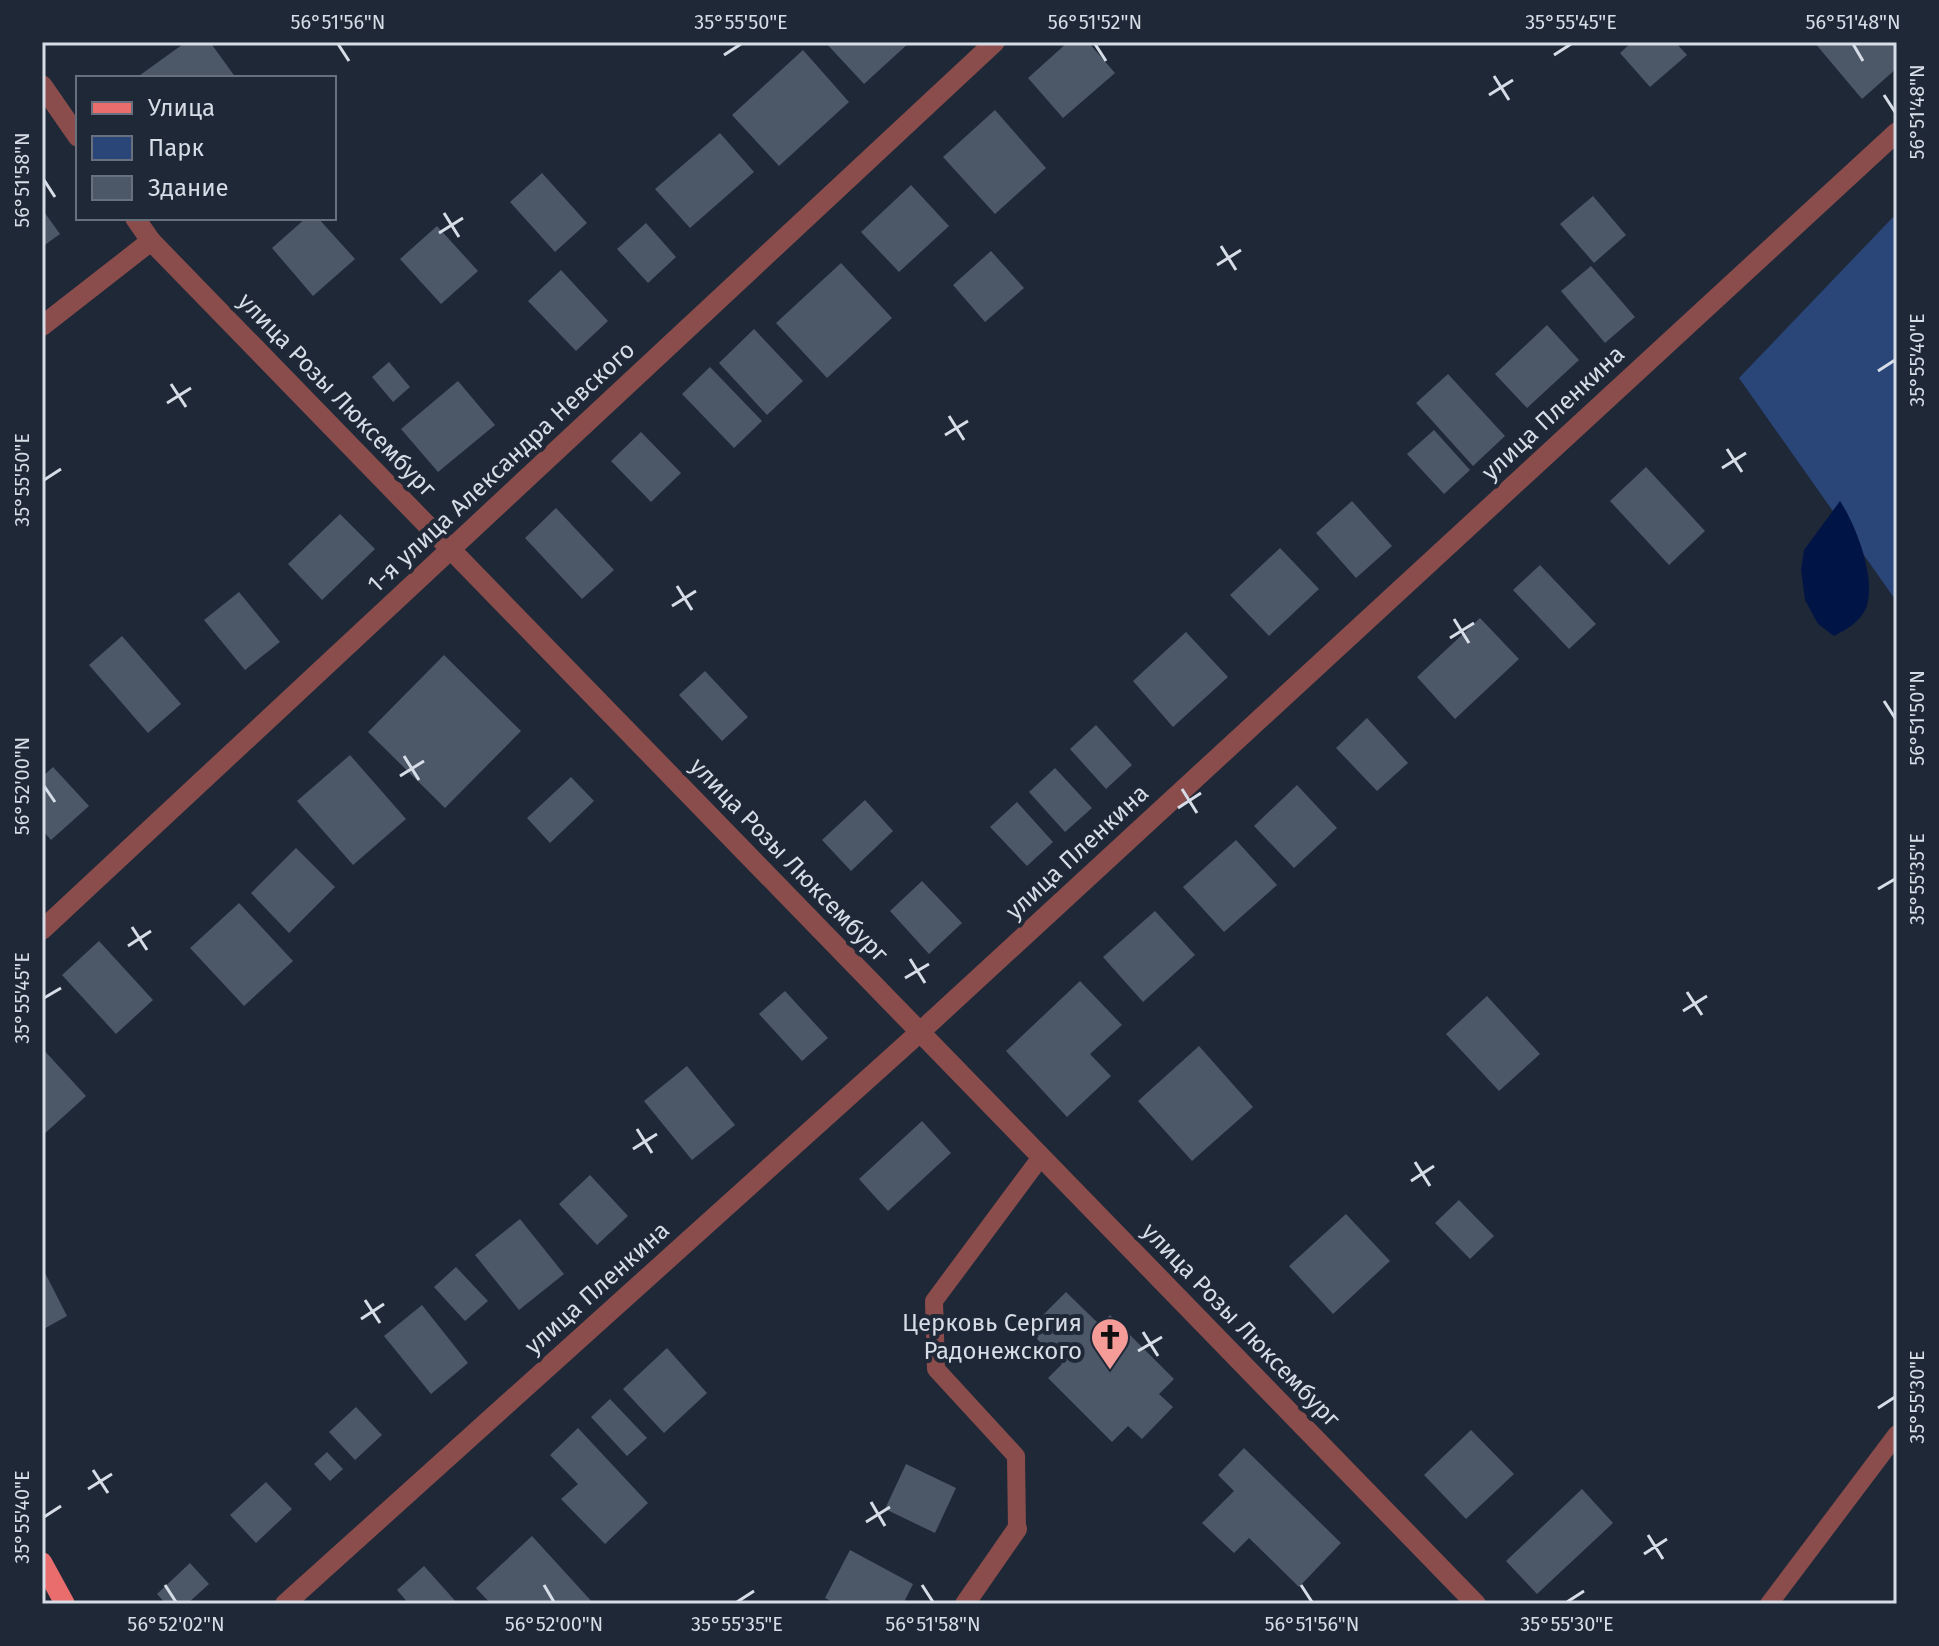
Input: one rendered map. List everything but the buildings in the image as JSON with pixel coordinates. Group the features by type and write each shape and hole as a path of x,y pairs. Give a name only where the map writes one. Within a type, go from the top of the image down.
{"main road":[{"path":"42,1562 65,1604"}],"street":[{"name":"1-я улица Александра Невского","path":"42,930 995,42"},
{"path":"42,85 76,134"},
{"name":"улица Пленкина","path":"285,1604 920,1032 1897,132"},
{"name":"улица Розы Люксембург","path":"136,220 151,241 1476,1604"},
{"path":"42,326 151,241"},
{"path":"965,1604 1017,1529"}],"lane":[{"path":"1017,1529 1016,1456 936,1369 934,1301 1041,1157"},
{"path":"1769,1604 1897,1434"}],"green space":[{"path":"1897,213 1897,602 1739,378"}],"shaded area":[{"path":"1840,501 1863,553 1869,596 1860,617 1834,636 1818,624 1805,600 1801,570 1804,550"}],"place":[{"name":"Церковь Сергия Радонежского","path":"1110,1371"}]}
